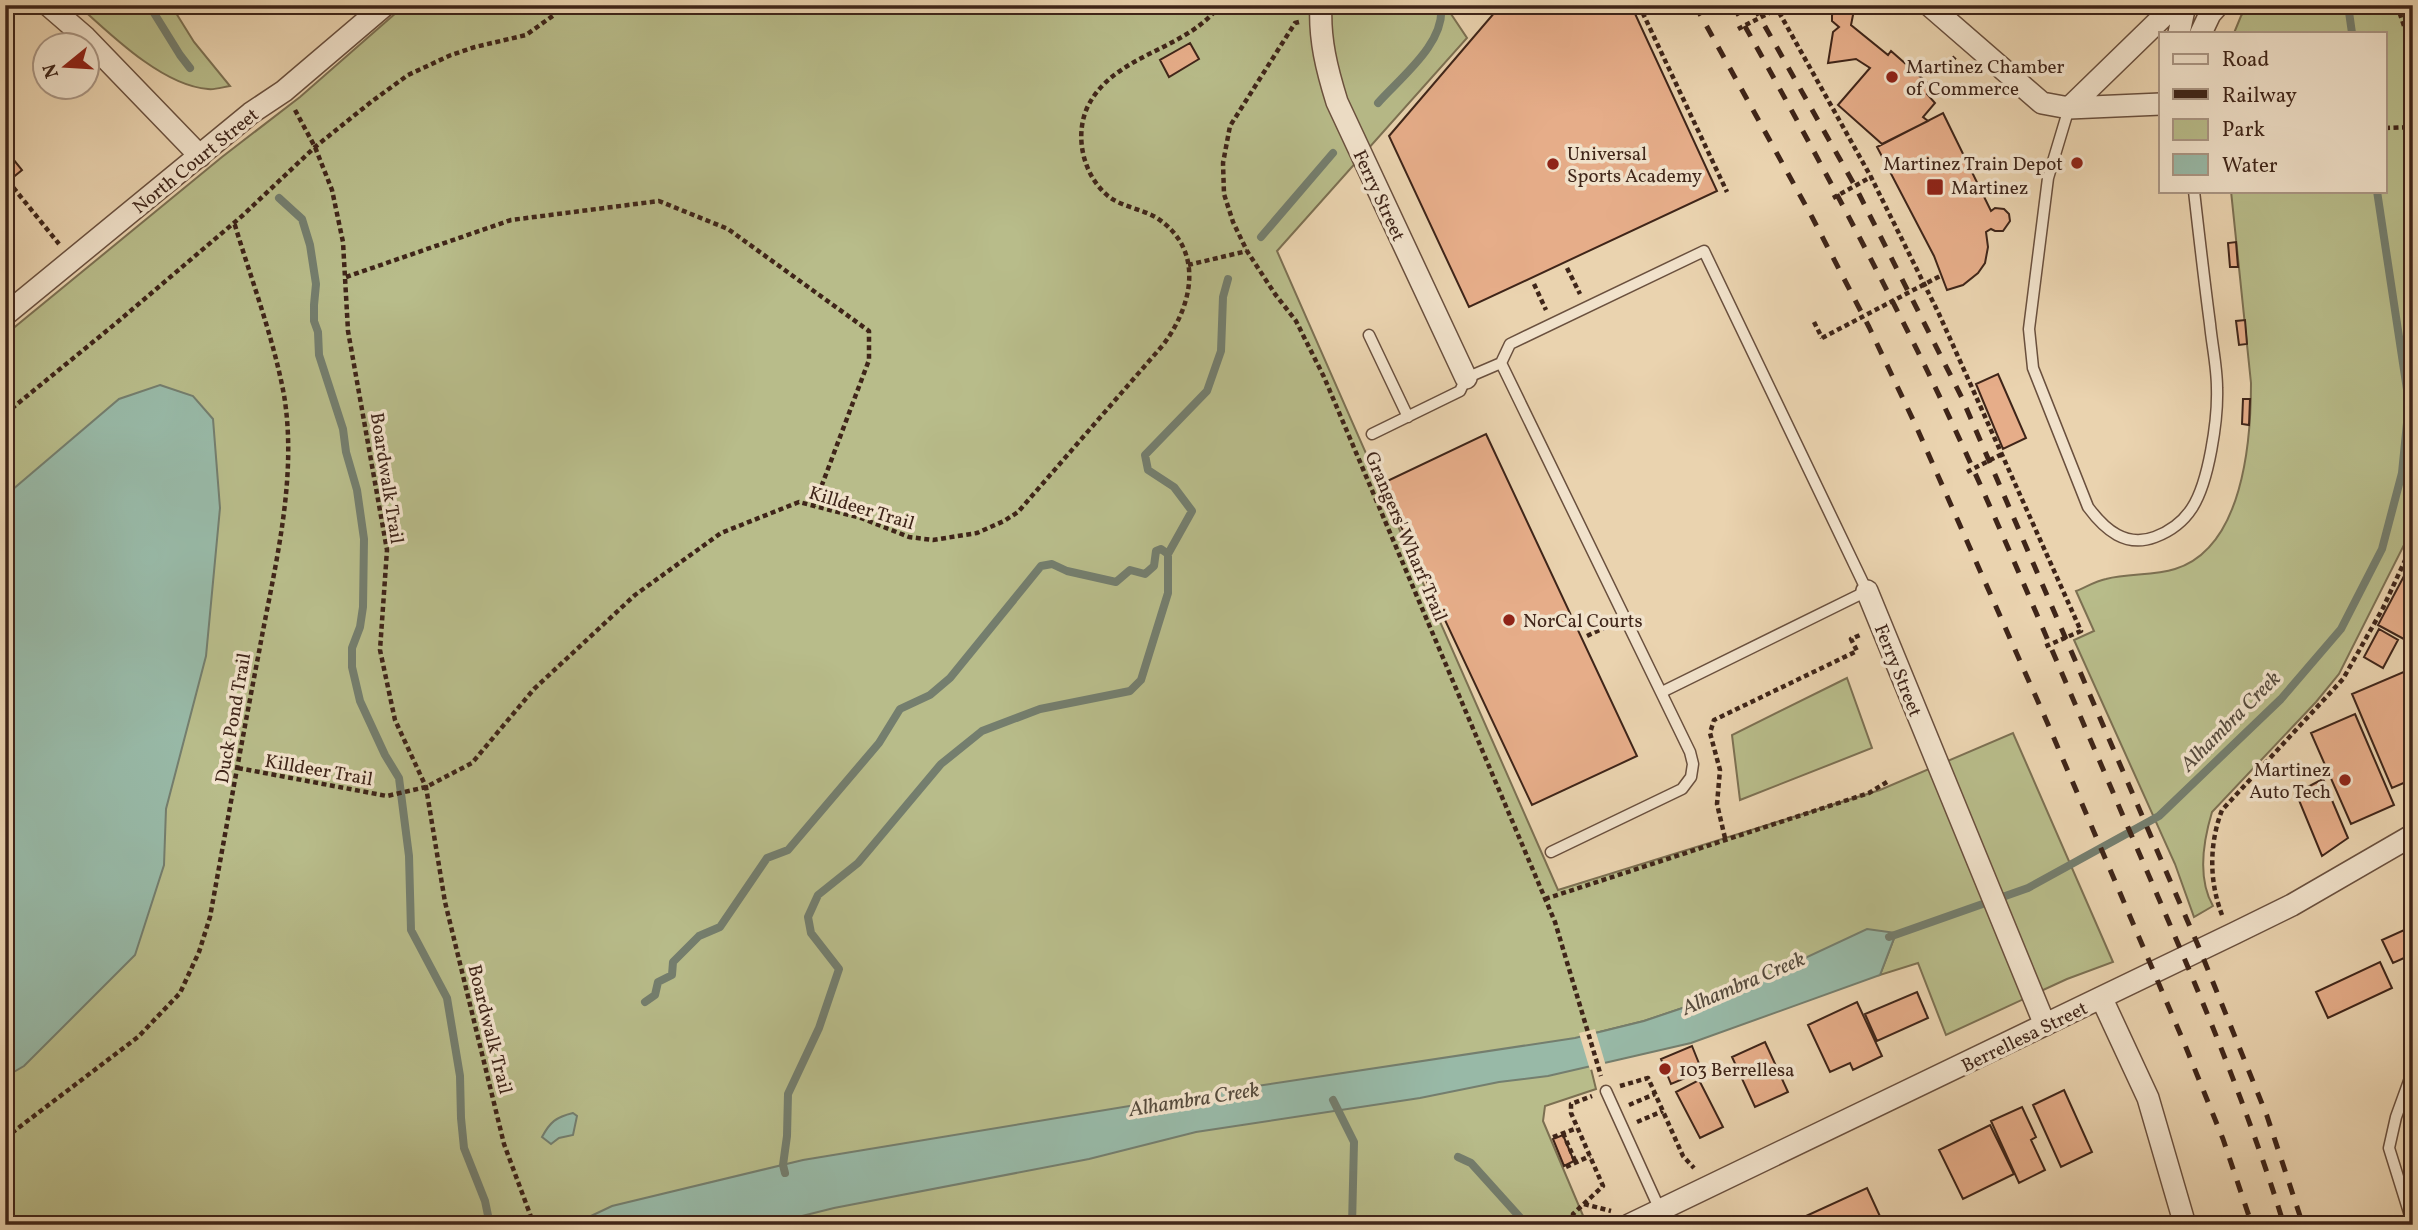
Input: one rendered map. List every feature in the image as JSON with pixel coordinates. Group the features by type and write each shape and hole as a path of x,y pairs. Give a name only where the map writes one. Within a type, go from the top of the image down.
{"street":[{"path":"48,5 85,37 200,156"},
{"name":"North Court Street","path":"5,316 251,113 284,91 385,5"},
{"name":"Ferry Street","path":"1321,5 1322,43 1337,102 1466,378"},
{"path":"1929,5 2042,103 2069,108 2159,104"},
{"path":"2069,108 2175,5"},
{"path":"2179,32 2185,5"},
{"path":"2201,32 2210,14 2218,5"},
{"name":"Ferry Street","path":"1867,591 2045,1025"},
{"name":"Berrellesa Street","path":"1629,1225 2292,905 2413,835"},
{"path":"2102,999 2148,1098 2185,1225"}],"lane":[{"path":"2069,108 2048,178 2029,329 2032,355 2049,410 2088,507 2100,523 2119,538 2151,539 2177,526 2193,506 2206,470 2214,431 2217,387 2194,192"},
{"path":"1372,434 1460,391 1466,378 1502,363 1510,344 1704,251 1867,591 1661,692"},
{"path":"1369,335 1408,417"},
{"path":"1502,363 1690,752 1693,764 1691,777 1682,789 1550,852"},
{"path":"2413,1070 2396,1117 2389,1148 2413,1225"},
{"path":"1605,1088 1660,1210"}],"path":[{"path":"5,414 234,222 315,147 408,75 475,47 526,35 554,15 561,5"},
{"name":"Killdeer Trail","path":"238,768 387,796 426,787 472,763 534,689 635,595 721,533 799,502 861,518 909,537 933,540 977,533 1018,512 1177,326 1186,305 1188,265 1180,240 1154,216 1110,198 1096,183 1087,166 1082,129 1086,110 1110,78 1129,64 1202,25 1220,5"},
{"path":"1639,5 1727,192"},
{"path":"2396,5 2413,53"},
{"path":"1738,29 1776,7 1871,177 1940,314 2081,631 2044,647"},
{"name":"Grangers' Wharf Trail","path":"1301,21 1295,23 1230,126 1223,163 1224,194 1233,222 1247,251 1296,321 1325,377 1555,922 1605,1088"},
{"name":"Boardwalk Trail","path":"291,103 315,147 332,190 343,242 348,331 387,550 380,649 395,720 426,787 445,902 504,1144 534,1225"},
{"path":"2386,128 2412,127"},
{"path":"1833,198 1871,177"},
{"path":"8,181 72,261"},
{"path":"346,277 511,219 659,201 728,229 869,331 869,360 814,506"},
{"name":"Duck Pond Trail","path":"5,1138 138,1037 186,985 210,917 288,480 284,396 234,222"},
{"path":"1188,265 1247,251"},
{"path":"1567,268 1586,307"},
{"path":"1814,322 1822,338 1942,275"},
{"path":"1534,284 1553,323"},
{"path":"1967,472 2002,454"},
{"path":"2223,919 2214,894 2212,868 2213,833 2221,810 2343,679 2383,608 2413,543"},
{"path":"1725,838 1717,804 1720,770 1710,733 1714,720 1857,651 1851,639 1864,634"},
{"path":"1545,899 1869,793 1887,782"},
{"path":"1615,1111 1655,1094"},
{"path":"1623,1128 1663,1111"},
{"path":"1553,1137 1577,1128"},
{"path":"1563,1133 1576,1163"},
{"path":"1566,1167 1590,1156"},
{"path":"1573,1225 1573,1214 1603,1186"}],"green space":[{"path":"78,5 171,5 194,42 230,86 208,89 173,79 139,57"},
{"path":"405,5 1445,5 1467,38 1277,251 1558,890 1880,790 2013,733 2113,962 2067,979 1946,1035 1918,963 1880,975 1896,933 1798,963 1739,989 1644,1021 1583,1036 1596,1089 1545,1106 1543,1121 1587,1225 5,1225 5,335 222,157 300,97"},
{"path":"2249,5 2413,5 2413,512 2404,545 2339,674 2212,812 2206,835 2203,872 2213,906 2194,917 2175,864 2074,640 2094,631 2076,591 2114,577 2175,569 2198,557 2216,539 2229,516 2245,462 2251,407 2251,383 2231,192 2386,192 2386,32 2234,32"},
{"path":"1847,678 1872,748 1740,800 1732,735"}],"water":[{"path":"160,385 193,396 213,419 220,508 206,656 166,809 164,865 135,955 24,1066 5,1077 5,496 119,399"},
{"path":"1867,929 1896,933 1880,975 1691,1043 1548,1076 1196,1132 1089,1159 834,1208 766,1225 572,1225 612,1206 803,1160 1190,1096 1575,1038 1644,1021 1739,989"},
{"path":"573,1113 577,1116 573,1135 559,1138 551,1144 542,1137 554,1121"}],"pier":[{"path":"1595,1029 1606,1066 1590,1070 1579,1033"}],"building":[{"name":"Universal Sports Academy","path":"1501,5 1631,5 1717,191 1469,307 1389,136"},
{"name":"Martinez Chamber of Commerce","path":"1844,7 1853,15 1851,25 1888,55 1891,51 1932,87 1927,94 1935,103 1923,117 1928,121 1882,144 1838,105 1870,68 1856,59 1828,63 1833,32 1839,27 1832,21 1832,15 1837,9"},
{"path":"1190,43 1199,59 1169,77 1160,60"},
{"name":"Martinez","path":"1943,113 1991,211 1995,208 2004,209 2009,214 2010,221 2003,231 1991,229 1986,232 1988,247 1985,263 1978,273 1963,285 1947,290 1934,256 1877,147"},
{"path":"5,149 22,170 5,184"},
{"path":"2236,242 2238,267 2230,267 2228,243"},
{"path":"2245,320 2247,344 2239,345 2236,321"},
{"path":"1998,374 2026,438 2003,449 1976,384"},
{"path":"2243,399 2250,399 2249,425 2242,424"},
{"name":"NorCal Courts","path":"1486,434 1637,756 1532,805 1381,484"},
{"path":"2413,559 2413,644 2378,625"},
{"path":"2379,629 2398,640 2383,668 2364,657"},
{"path":"2413,668 2413,779 2392,788 2352,694"},
{"path":"2355,714 2394,805 2351,824 2311,733"},
{"path":"2323,779 2348,838 2322,856 2296,793"},
{"path":"2413,926 2413,954 2393,963 2382,940"},
{"path":"2380,962 2392,988 2328,1018 2316,992"},
{"path":"1917,992 1928,1018 1877,1041 1865,1014"},
{"path":"1857,1002 1882,1056 1853,1070 1850,1063 1830,1072 1808,1025"},
{"path":"1765,1042 1788,1092 1755,1107 1732,1057"},
{"path":"1692,1046 1702,1071 1671,1084 1661,1059"},
{"path":"1699,1080 1723,1127 1700,1138 1676,1092"},
{"path":"2064,1090 2092,1152 2061,1167 2033,1105"},
{"path":"2022,1107 2036,1137 2031,1140 2045,1170 2019,1183 1991,1121"},
{"path":"1990,1125 2014,1174 1963,1199 1939,1150"},
{"path":"1563,1135 1574,1161 1564,1166 1553,1139"},
{"path":"1867,1188 1884,1225 1811,1225 1806,1216"}],"waterway":[{"path":"149,5 190,68"},
{"path":"1378,103 1429,46 1441,19 1441,5"},
{"name":"Alhambra Creek","path":"2348,5 2352,32"},
{"path":"1261,237 1333,153"},
{"name":"Alhambra Creek","path":"1889,937 2028,888 2159,816 2281,699 2341,629 2382,549 2402,473 2409,403 2377,192"},
{"path":"279,198 302,219 310,245 316,284 314,321 318,332 319,355 343,429 346,452 357,490 364,539 363,607 360,627 352,648 352,667 360,701 399,778 409,856 411,930 447,998 460,1076 464,1148 485,1201 490,1225"},
{"path":"785,1173 783,1165 788,1094 819,1028 839,969 811,933 808,917 818,895 858,863 941,764 982,731 1040,709 1130,691 1141,680 1168,593 1168,554 1192,511 1174,487 1148,470 1145,455 1207,391 1221,351 1223,297 1228,279"},
{"path":"645,1002 655,995 658,982 672,975 673,962 699,936 720,927 767,858 788,850 879,743 900,709 930,695 950,678 1041,566 1052,564 1067,571 1116,582 1130,570 1145,574 1154,566 1156,551 1161,549 1168,554"},
{"path":"1333,1100 1354,1142 1352,1225"},
{"path":"1458,1157 1471,1163 1527,1225"},
{"path":"1603,1225 1609,1222"}],"railway":[{"path":"1695,5 1812,217 1916,426 2047,722 2185,1045 2223,1139 2252,1225"},
{"path":"1733,5 1877,272 1970,461 2198,991 2244,1107 2284,1225"},
{"path":"1753,5 1855,186 1962,398 2200,950 2267,1116 2303,1225"}],"place":[{"name":"Martinez Chamber of Commerce","path":"1892,77"},
{"name":"Martinez Train Depot","path":"2077,163"},
{"name":"Universal Sports Academy","path":"1553,164"},
{"name":"Martinez","path":"1935,187"},
{"name":"NorCal Courts","path":"1509,620"},
{"name":"Martinez Auto Tech","path":"2345,780"},
{"name":"103 Berrellesa","path":"1665,1069"}]}
